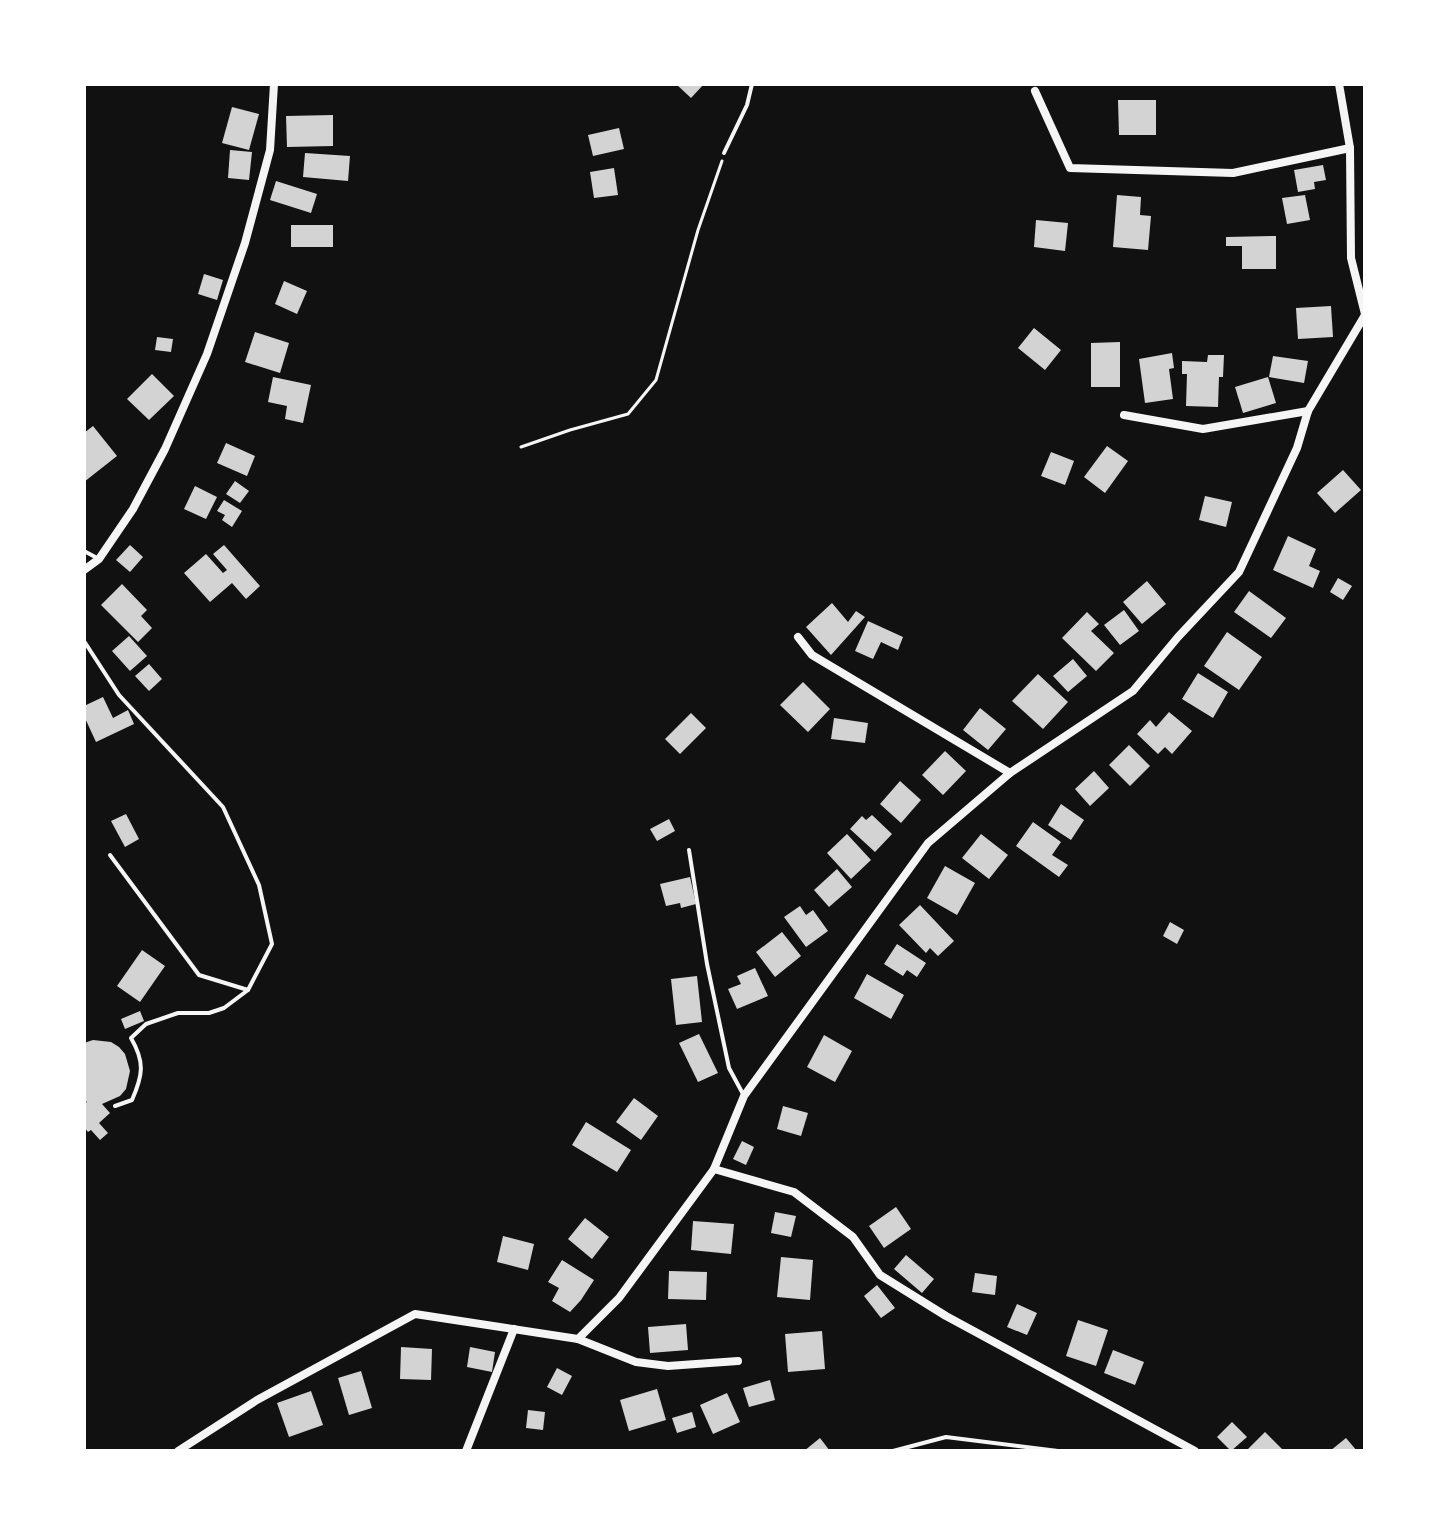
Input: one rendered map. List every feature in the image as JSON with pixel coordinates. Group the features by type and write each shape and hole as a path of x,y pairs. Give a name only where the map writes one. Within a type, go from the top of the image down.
{"street":[{"path":"84,570 99,559 133,509 165,449 207,354 245,243 270,150 274,84"},
{"path":"578,1339 619,1298 714,1169 744,1096 928,843 1010,773 1133,691 1239,572 1297,448 1308,411 1365,315 1351,258 1350,148 1339,84"},
{"path":"1035,91 1070,168 1233,173 1350,148"},
{"path":"1124,415 1203,429 1308,411"},
{"path":"798,637 812,655 1010,773"},
{"path":"714,1169 794,1192 853,1237 880,1275 946,1316 1195,1451"},
{"path":"178,1451 257,1400 415,1314 578,1339 636,1362 657,1365 738,1361"},
{"path":"466,1451 514,1329"}],"lane":[{"path":"724,153 747,105 752,84"},
{"path":"84,551 99,559"},
{"path":"84,641 119,695 223,807 259,885 272,944 248,990 224,1008 209,1013 178,1013 146,1024 131,1038 140,1055 141,1080 132,1100 115,1106"},
{"path":"689,850 707,964 729,1068 744,1096"},
{"path":"110,855 199,975 248,990"},
{"path":"893,1451 946,1437 1058,1451"}],"path":[{"path":"521,447 628,414 656,380 698,230 724,153"}],"building":[{"path":"676,84 704,84 691,98"},
{"path":"1118,100 1156,100 1156,135 1119,135"},
{"path":"232,107 259,114 249,150 222,143"},
{"path":"333,115 333,146 287,147 286,116"},
{"path":"619,128 624,149 593,156 588,135"},
{"path":"230,150 252,152 249,180 228,178"},
{"path":"305,153 350,156 348,181 303,177"},
{"path":"1323,165 1326,180 1314,182 1315,189 1298,192 1294,170"},
{"path":"614,168 618,195 594,198 590,172"},
{"path":"276,181 317,194 311,213 270,200"},
{"path":"1117,195 1141,197 1140,215 1151,216 1148,250 1113,247"},
{"path":"1305,195 1310,220 1287,224 1282,198"},
{"path":"1036,220 1068,223 1065,251 1034,247"},
{"path":"291,225 333,225 333,247 291,247"},
{"path":"1276,236 1276,269 1242,269 1242,246 1226,246 1226,237"},
{"path":"204,274 223,280 217,300 198,294"},
{"path":"284,281 307,291 297,314 275,304"},
{"path":"1331,306 1333,337 1298,339 1296,308"},
{"path":"1034,328 1061,350 1045,370 1018,348"},
{"path":"255,332 289,343 280,373 245,362"},
{"path":"157,337 173,339 171,352 155,350"},
{"path":"1120,342 1120,387 1091,387 1091,343"},
{"path":"1172,353 1174,368 1169,369 1173,399 1145,403 1139,359"},
{"path":"1208,355 1224,355 1223,377 1219,377 1218,407 1186,406 1187,374 1182,374 1182,361 1207,362"},
{"path":"1273,356 1308,361 1304,383 1269,377"},
{"path":"152,374 174,396 149,420 127,399"},
{"path":"273,377 311,385 303,423 285,419 287,406 268,402"},
{"path":"1268,377 1276,403 1243,413 1235,387"},
{"path":"93,426 117,456 84,482 84,433"},
{"path":"226,443 255,456 247,476 217,463"},
{"path":"1107,446 1128,461 1105,493 1084,477"},
{"path":"1051,452 1074,461 1065,485 1041,476"},
{"path":"1343,470 1361,490 1335,513 1317,493"},
{"path":"235,481 249,491 240,503 226,494"},
{"path":"195,486 217,497 206,519 184,509"},
{"path":"1205,496 1232,502 1226,527 1199,520"},
{"path":"224,500 242,511 232,527 222,520 225,515 217,511"},
{"path":"1288,536 1316,549 1309,566 1320,571 1313,588 1273,570"},
{"path":"130,545 143,557 130,572 116,560"},
{"path":"224,545 260,586 246,599 232,583 210,602 184,573 206,554 223,573 227,570 213,554"},
{"path":"1338,578 1352,586 1343,600 1330,592"},
{"path":"1147,581 1166,604 1142,624 1123,602"},
{"path":"122,584 147,610 141,616 152,628 138,642 101,605"},
{"path":"1249,591 1286,618 1271,638 1234,612"},
{"path":"832,603 848,622 856,611 865,617 831,655 806,627"},
{"path":"1124,610 1139,631 1120,645 1104,625"},
{"path":"1087,612 1099,624 1091,631 1114,653 1096,671 1062,638"},
{"path":"868,621 903,637 898,650 881,642 873,659 855,651"},
{"path":"1227,632 1262,657 1239,690 1204,666"},
{"path":"129,636 147,656 130,671 112,651"},
{"path":"1073,659 1087,676 1068,692 1053,676"},
{"path":"149,664 162,679 149,691 135,676"},
{"path":"1198,673 1228,692 1213,718 1182,699"},
{"path":"1038,674 1068,702 1043,729 1012,701"},
{"path":"803,682 830,709 808,732 780,705"},
{"path":"103,697 113,718 128,710 134,724 96,742 84,716 84,706"},
{"path":"980,708 1006,729 988,750 963,730"},
{"path":"1169,712 1192,731 1172,754 1165,747 1158,754 1137,734 1150,720 1156,727"},
{"path":"691,713 706,728 680,754 665,739"},
{"path":"834,718 868,723 865,743 831,739"},
{"path":"1129,745 1150,766 1130,786 1109,765"},
{"path":"945,751 966,771 943,795 922,775"},
{"path":"1094,771 1109,788 1090,806 1075,789"},
{"path":"900,781 921,800 901,823 880,804"},
{"path":"1061,804 1084,820 1071,840 1048,825"},
{"path":"126,814 139,839 125,847 111,821"},
{"path":"872,815 892,834 875,852 850,829 862,816 866,820"},
{"path":"669,819 675,831 657,841 650,829"},
{"path":"1033,822 1061,842 1052,855 1068,865 1059,877 1016,846"},
{"path":"847,834 871,860 851,879 827,853"},
{"path":"981,834 1008,855 989,879 962,858"},
{"path":"945,866 975,883 957,915 927,898"},
{"path":"837,869 852,887 829,907 814,890"},
{"path":"690,877 696,904 681,908 680,903 666,906 660,884"},
{"path":"920,905 954,941 938,956 930,948 926,953 899,925"},
{"path":"800,906 806,915 813,910 828,931 806,947 784,917"},
{"path":"1170,922 1184,930 1177,944 1163,936"},
{"path":"782,932 801,956 775,977 756,952"},
{"path":"897,944 926,963 917,977 907,970 903,976 884,964"},
{"path":"142,950 165,966 140,1002 117,986"},
{"path":"755,968 768,996 737,1009 728,989 741,984 737,976"},
{"path":"867,974 904,995 891,1019 854,998"},
{"path":"697,976 702,1022 676,1025 671,979"},
{"path":"140,1011 144,1021 125,1029 121,1019"},
{"path":"699,1034 718,1073 698,1082 679,1043"},
{"path":"824,1035 852,1051 835,1082 807,1067"},
{"path":"93,1040 111,1042 119,1047 125,1054 130,1071 126,1089 120,1096 102,1104 110,1113 99,1123 108,1133 100,1140 84,1127 84,1104 87,1102 84,1100 84,1043"},
{"path":"634,1098 658,1116 641,1140 616,1122"},
{"path":"783,1106 808,1113 801,1136 777,1129"},
{"path":"586,1122 631,1150 617,1172 572,1145"},
{"path":"742,1141 754,1147 746,1165 733,1159"},
{"path":"896,1207 911,1229 884,1248 869,1226"},
{"path":"775,1212 796,1216 791,1237 771,1233"},
{"path":"585,1218 609,1237 592,1259 568,1239"},
{"path":"693,1221 734,1224 731,1254 691,1250"},
{"path":"503,1236 534,1244 528,1270 497,1262"},
{"path":"906,1255 934,1279 922,1293 894,1269"},
{"path":"781,1257 813,1260 810,1300 777,1297"},
{"path":"562,1260 594,1280 570,1312 552,1301 559,1288 548,1282"},
{"path":"669,1271 707,1272 706,1300 668,1299"},
{"path":"975,1273 997,1276 995,1295 972,1292"},
{"path":"877,1285 895,1308 881,1318 864,1296"},
{"path":"1017,1304 1037,1313 1027,1335 1007,1327"},
{"path":"1078,1320 1108,1330 1096,1366 1066,1356"},
{"path":"686,1324 688,1350 650,1353 648,1327"},
{"path":"822,1331 825,1369 788,1372 785,1334"},
{"path":"401,1347 432,1349 431,1380 400,1379"},
{"path":"470,1347 495,1352 492,1372 467,1367"},
{"path":"1113,1350 1144,1362 1135,1385 1104,1373"},
{"path":"557,1368 572,1376 562,1395 547,1387"},
{"path":"361,1371 372,1408 349,1415 338,1378"},
{"path":"770,1380 775,1400 749,1407 743,1388"},
{"path":"657,1389 666,1420 629,1431 620,1400"},
{"path":"311,1391 323,1425 289,1437 277,1403"},
{"path":"727,1393 740,1422 713,1434 700,1405"},
{"path":"528,1410 545,1412 543,1430 526,1428"},
{"path":"692,1412 696,1427 677,1433 672,1418"},
{"path":"1232,1422 1247,1437 1231,1451 1217,1437"},
{"path":"1265,1432 1284,1451 1248,1449"},
{"path":"820,1438 830,1451 804,1451"},
{"path":"1346,1438 1357,1451 1330,1451"}]}
